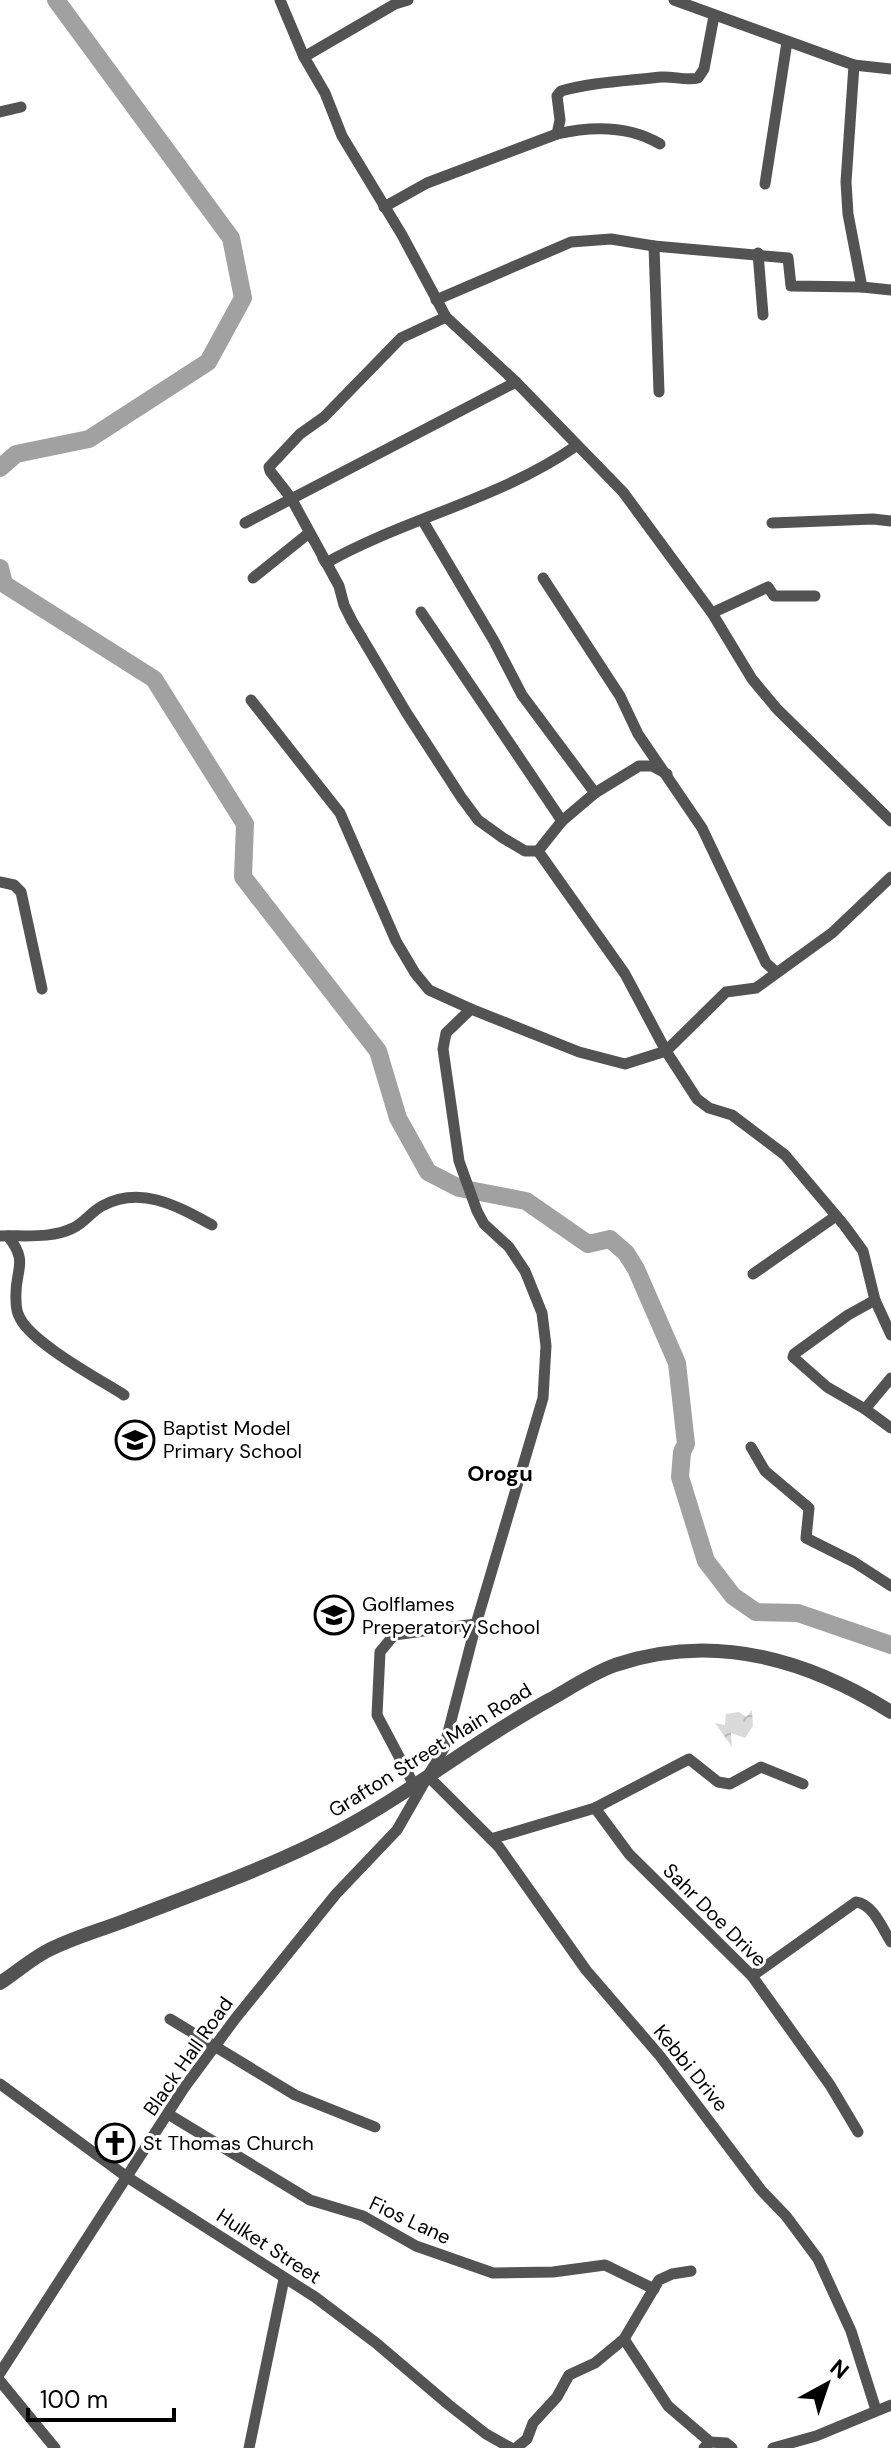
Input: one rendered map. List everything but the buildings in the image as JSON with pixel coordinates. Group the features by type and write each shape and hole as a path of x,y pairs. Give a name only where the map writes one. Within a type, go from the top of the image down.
{"street":[{"path":"280,0 342,136 446,317 516,382 623,492 712,613 752,679 777,709 891,821"},
{"path":"304,57 395,4 408,0"},
{"path":"674,0 854,65 891,69"},
{"path":"557,134 560,120 557,96 561,91 598,83 663,77 698,78 704,69 714,16"},
{"path":"765,184 787,42"},
{"path":"854,65 846,182 848,214 862,287"},
{"path":"0,112 21,107"},
{"path":"384,207 427,183 557,134 583,128 603,127 660,144"},
{"path":"436,300 571,242 611,239 788,258 791,286 891,290"},
{"path":"654,246 659,392"},
{"path":"758,253 763,315"},
{"path":"446,317 401,338 324,417 300,434 269,467 291,498 339,586 352,621 406,712 478,820 525,851 538,851"},
{"path":"245,523 516,382"},
{"path":"326,563 352,548 528,476 576,446"},
{"path":"423,521 522,695 595,793"},
{"path":"772,523 891,521"},
{"path":"253,578 309,533"},
{"path":"543,578 600,663 638,734 702,828 766,963 776,972"},
{"path":"712,613 755,590 768,587 774,596 815,596"},
{"path":"421,612 562,821"},
{"path":"251,700 340,813 396,941 429,990 579,1052 625,1064 666,1051 726,992 756,988 832,933 891,877"},
{"path":"538,851 562,821 595,793 639,766 652,766 667,774"},
{"path":"538,851 625,974 666,1051 697,1099 709,1108 732,1115 785,1155 863,1251 875,1300 891,1335"},
{"path":"0,882 14,885 21,892 42,989"},
{"name":"Black Hall Road","path":"0,2373 214,2046 336,1894 397,1830 444,1748 476,1624 543,1398 546,1346 542,1313 525,1271 509,1247 484,1224 459,1161 443,1049 446,1033 471,1009"},
{"path":"4,1236 59,1233 79,1225 106,1203 136,1197 158,1199 212,1225"},
{"path":"753,1274 836,1216"},
{"path":"4,1236 19,1250 21,1258 16,1298 19,1317 28,1329 68,1360 124,1395"},
{"path":"875,1300 848,1315 793,1357 827,1387 891,1428"},
{"path":"865,1409 891,1378"},
{"path":"751,1447 765,1471 809,1508 806,1538 854,1562 891,1586"},
{"path":"414,1785 377,1715 380,1652 394,1635 476,1624"},
{"name":"Grafton Street Main Road","path":"0,1983 46,1952 311,1846 429,1777 488,1735 615,1665 671,1653 722,1650 755,1654 800,1666 854,1688 891,1712"},
{"path":"491,1839 595,1808 689,1759 718,1782 730,1784 761,1767 803,1784"},
{"name":"Kebbi Drive","path":"429,1777 491,1839 586,1970 660,2056 761,2190 786,2216 818,2259 851,2331 876,2410"},
{"name":"Sahr Doe Drive","path":"595,1808 629,1854 752,1976 830,2085 858,2132"},
{"path":"752,1976 856,1902 870,1909 891,1942"},
{"path":"170,2019 295,2095 375,2127"},
{"name":"Hulket Street","path":"0,2084 127,2177 315,2297 486,2434 514,2448"},
{"name":"Fios Lane","path":"168,2114 310,2200 363,2216 416,2246 493,2273 553,2272 605,2265 654,2289"},
{"path":"514,2448 527,2439 533,2423 557,2397 569,2375 595,2363 624,2339 659,2280 691,2271"},
{"path":"249,2448 284,2279"},
{"path":"624,2339 668,2406 707,2445 726,2443 732,2448"},
{"path":"0,2381 55,2448"},
{"path":"773,2448 816,2436 891,2405"}],"green space":[{"path":"752,1710 753,1726 745,1738 731,1733 732,1747 715,1723 725,1725 726,1714 739,1712 746,1717"}],"waterway":[{"path":"0,468 16,454 89,439 208,362 243,298 231,238 56,0"},
{"path":"0,568 4,584 154,679 245,824 243,877 378,1051 398,1118 428,1172 459,1188 526,1201 588,1244 610,1239 626,1253 677,1363 686,1444 682,1452 680,1477 706,1561 733,1596 756,1612 798,1613 891,1645"}],"place":[{"name":"Baptist Model Primary School","path":"135,1440"},
{"name":"Golflames Preperatory School","path":"334,1615"},
{"name":"St Thomas Church","path":"115,2143"}],"district":[{"name":"Orogu","path":"500,1473"}]}
